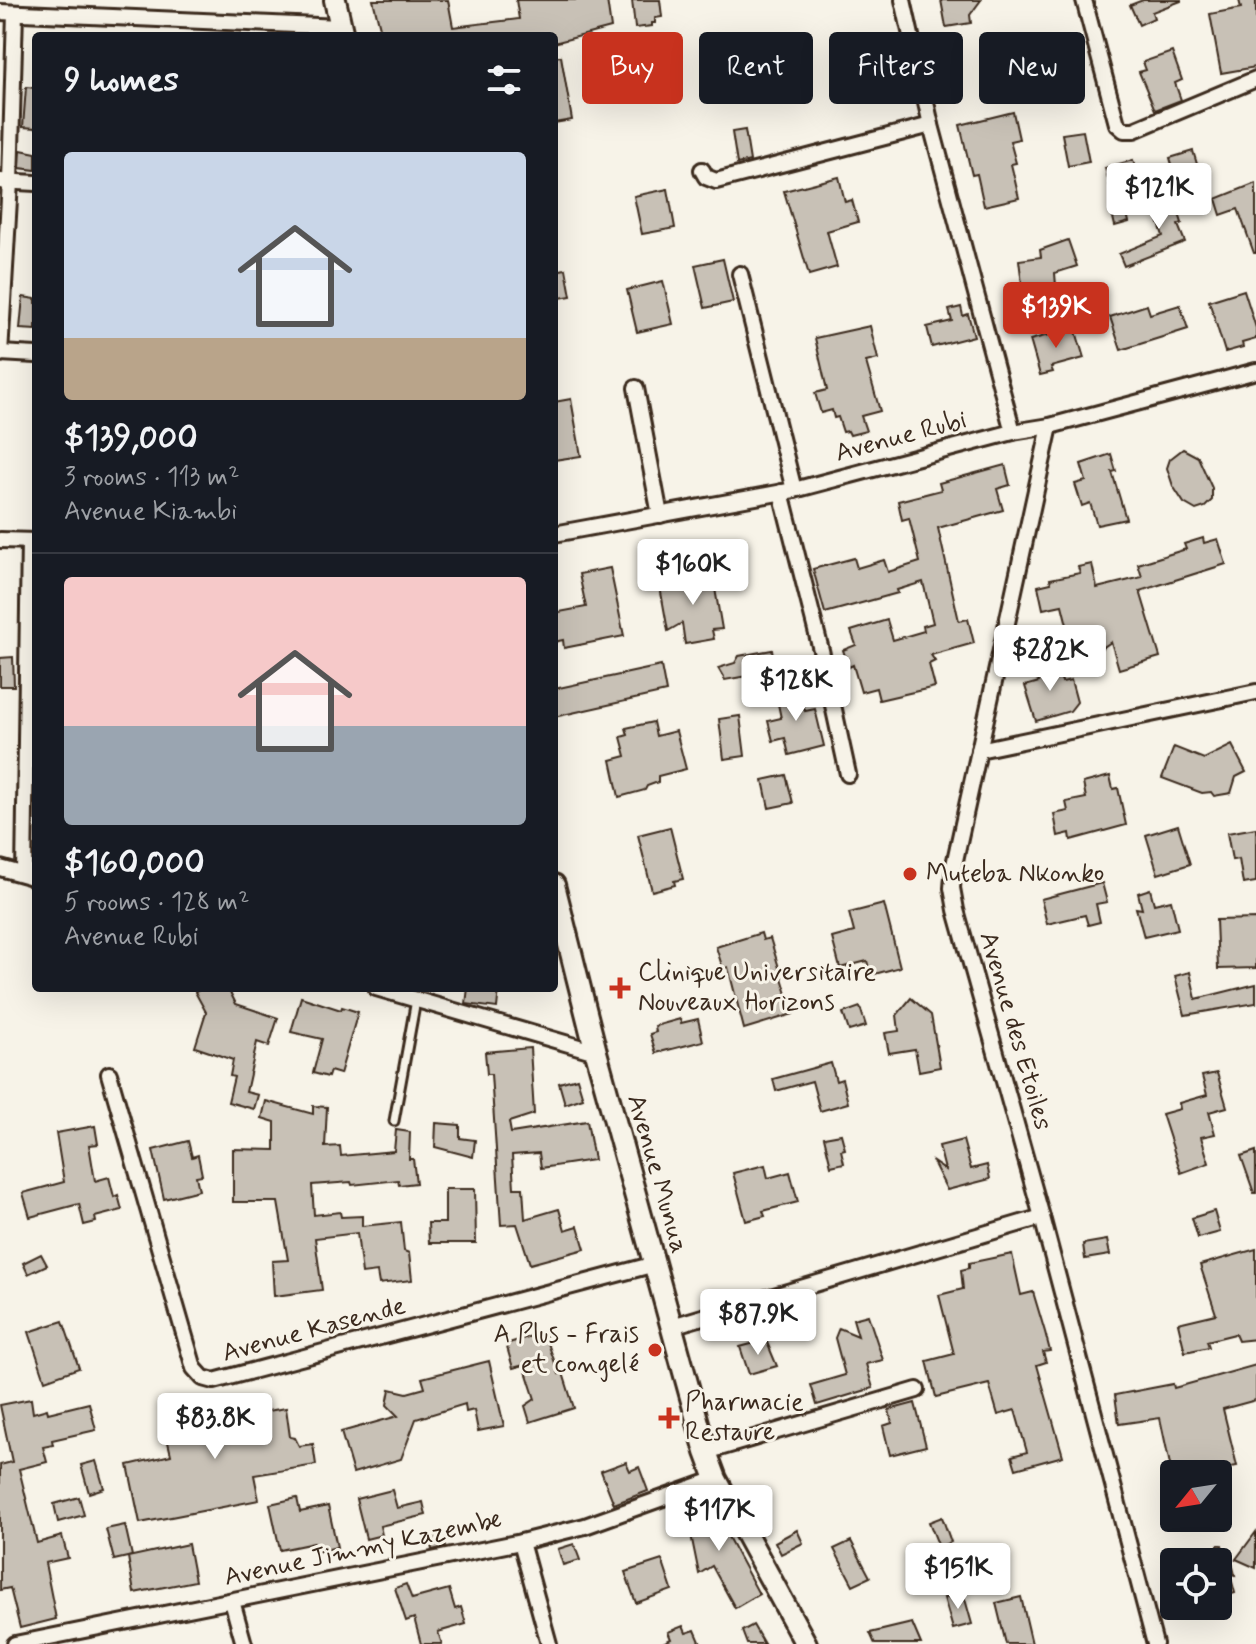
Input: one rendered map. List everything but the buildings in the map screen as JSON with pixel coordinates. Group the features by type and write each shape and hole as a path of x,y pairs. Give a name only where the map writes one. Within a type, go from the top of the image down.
{"main road":[{"path":"335,0 341,31"},
{"name":"Avenue Munua","path":"558,907 706,1452 716,1479 806,1644"}],"street":[{"path":"903,0 931,125 1013,432"},
{"path":"1084,0 1117,124 1124,130 1134,130 1256,79"},
{"path":"32,355 0,354 7,12 341,31"},
{"path":"702,170 706,177 716,181 931,125"},
{"path":"5,182 32,183"},
{"path":"740,274 848,774"},
{"name":"Avenue Rubi","path":"558,533 788,491 1256,371"},
{"path":"636,388 660,515"},
{"name":"Avenue des Etoiles","path":"1050,426 954,865 952,888 1155,1644"},
{"path":"0,540 32,541"},
{"path":"0,868 30,876 32,653"},
{"path":"979,750 1256,692"},
{"path":"389,992 596,1052"},
{"name":"Avenue Kasende","path":"109,1074 194,1368 206,1379 214,1381 655,1264"},
{"path":"672,1326 1042,1217"},
{"path":"706,1452 917,1390"},
{"name":"Avenue Jimmy Kazembe","path":"15,1644 521,1542 585,1526 716,1479"},
{"path":"521,1542 549,1644"},
{"path":"232,1601 244,1644"}],"lane":[{"path":"394,1121 416,1000"}],"place":[{"name":"Muteba Nkonko","path":"910,874"},
{"name":"Clinique Universitaire Nouveaux Horizons","path":"620,988"},
{"name":"A Plus - Frais et congelé","path":"655,1350"},
{"name":"Pharmacie Restaure","path":"669,1418"}]}
